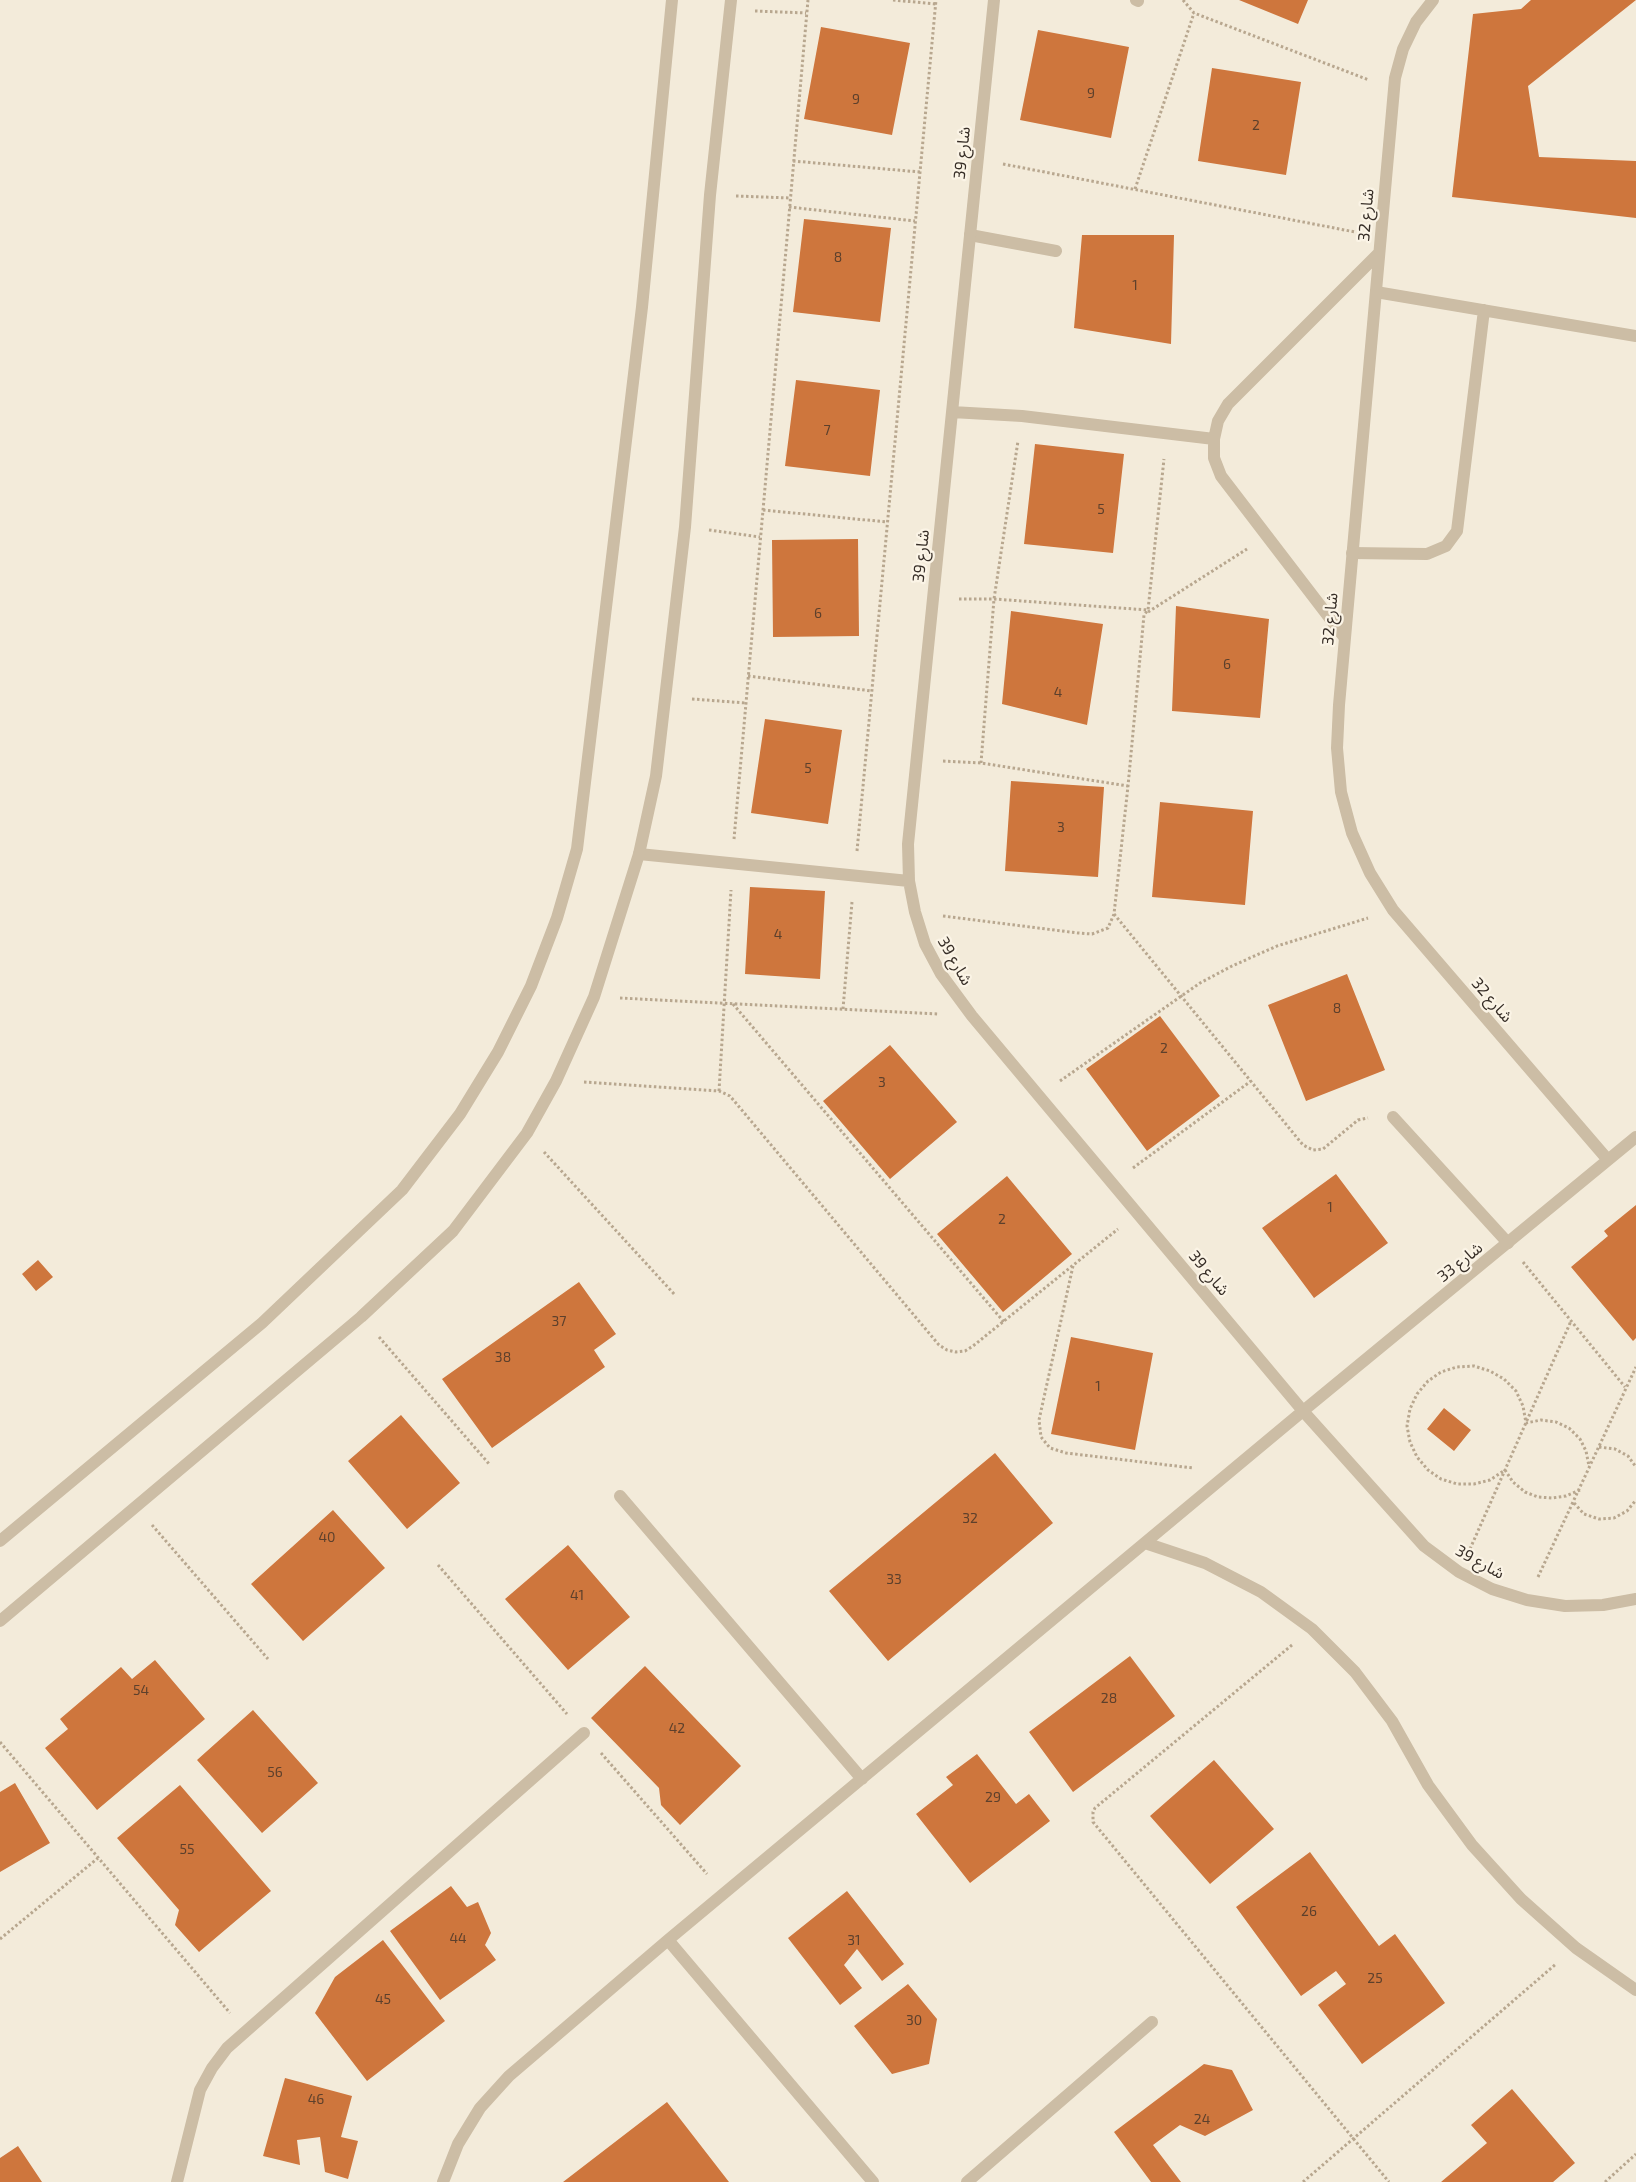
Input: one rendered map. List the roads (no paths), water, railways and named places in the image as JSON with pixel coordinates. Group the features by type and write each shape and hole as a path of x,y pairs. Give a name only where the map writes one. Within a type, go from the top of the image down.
{"street":[{"path":"0,1541 262,1323 402,1190 460,1114 498,1052 531,986 558,918 578,849 642,307 672,0"},
{"name":"شارع 39","path":"994,0 908,844 909,881 915,912 925,944 941,974 972,1016 1303,1411 1424,1546 1459,1572 1492,1589 1527,1600 1575,1606 1603,1605 1636,1599"},
{"name":"شارع 32","path":"1433,0 1416,22 1403,49 1394,89 1345,638 1337,748 1341,792 1352,833 1370,873 1393,910 1608,1160"},
{"path":"1,1620 361,1317 453,1231 527,1133 556,1081 594,997 639,854 656,776 685,527 710,195 731,5"},
{"path":"970,235 1056,251"},
{"path":"1345,638 1221,476 1214,458 1214,439 1218,420 1228,404 1379,253"},
{"path":"1376,292 1636,336"},
{"path":"1352,553 1427,554 1446,546 1457,531 1484,310"},
{"path":"952,412 1022,416 1214,439"},
{"path":"639,854 909,881"},
{"path":"1393,1117 1508,1243"},
{"name":"شارع 33","path":"443,2182 458,2144 480,2108 509,2076 668,1940 1228,1473 1636,1137"},
{"path":"620,1496 862,1779"},
{"path":"1145,1543 1205,1563 1261,1592 1312,1629 1355,1672 1392,1721 1428,1785 1472,1845 1521,1898 1576,1948 1636,1990"},
{"path":"178,2182 200,2090 212,2068 227,2048 245,2030 584,1733"},
{"path":"668,1940 872,2182"},
{"path":"967,2182 1152,2022"}]}
